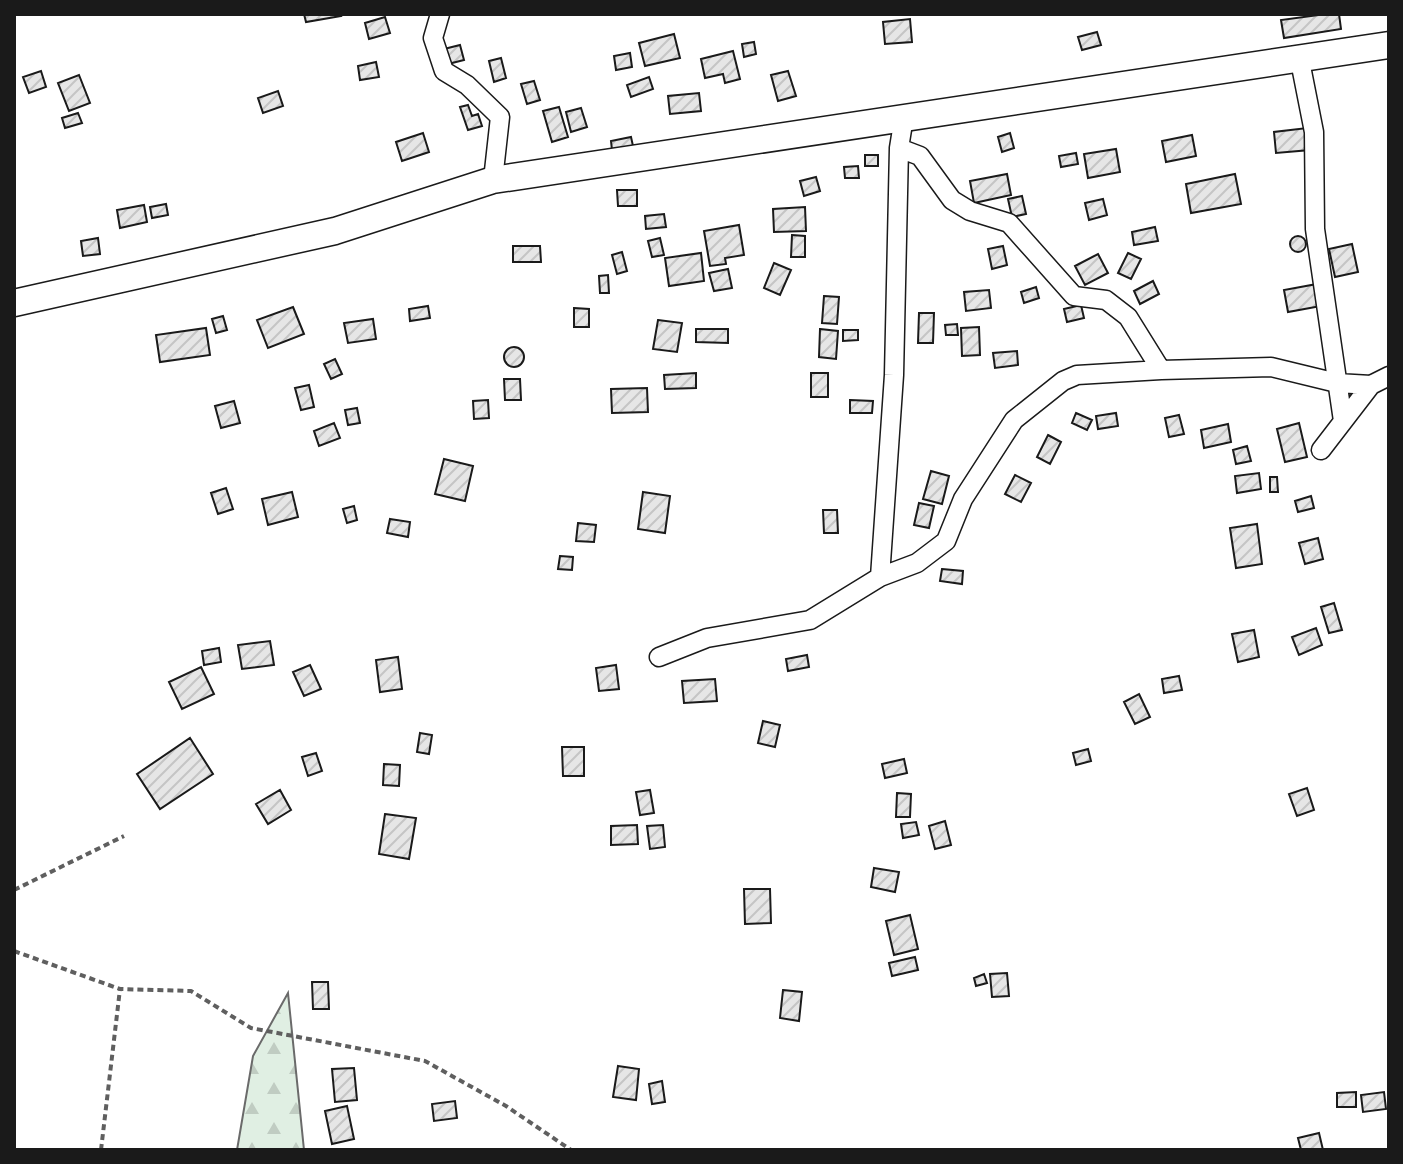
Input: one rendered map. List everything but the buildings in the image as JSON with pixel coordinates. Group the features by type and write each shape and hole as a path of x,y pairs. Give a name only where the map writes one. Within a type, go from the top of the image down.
{"main road":[{"path":"14,303 335,231 493,180 1299,56 1389,45"}],"street":[{"path":"440,14 433,38 444,71 467,85 500,117 493,180"},
{"path":"1299,56 1314,132 1315,229 1343,421"},
{"path":"880,577 893,403 899,148 904,117"},
{"path":"899,148 920,156 952,200 970,211 1009,223 1074,296 1106,300 1128,317 1161,370"},
{"path":"659,657 707,638 810,620 880,577 917,563 946,541 963,499 1014,420 1063,381 1077,375 1271,367 1337,383 1371,385"},
{"path":"1321,450 1371,385 1389,376"}],"path":[{"path":"14,890 124,836"},
{"path":"14,951 120,989 191,991 251,1028 425,1061 506,1106 571,1150"},
{"path":"101,1150 120,989"}],"green space":[{"path":"288,993 304,1150 237,1150 253,1056"}]}
